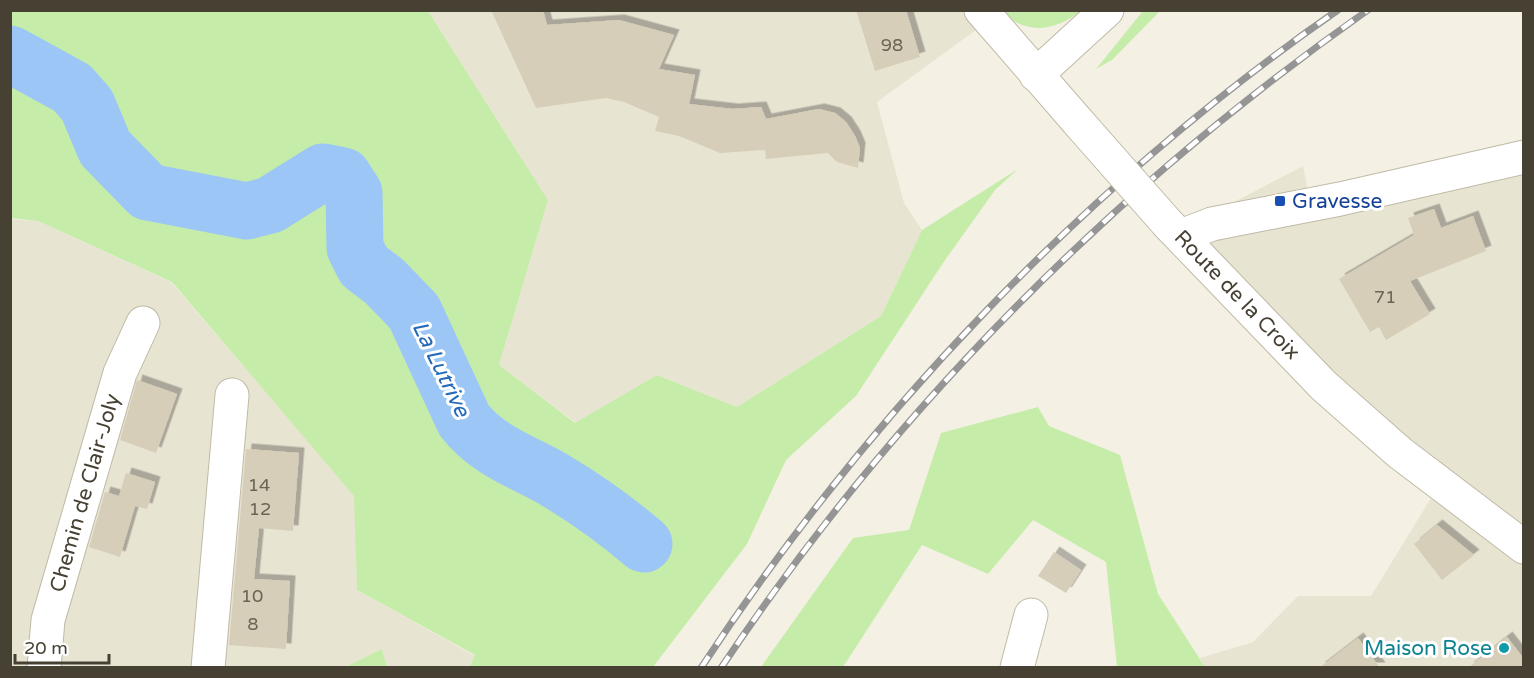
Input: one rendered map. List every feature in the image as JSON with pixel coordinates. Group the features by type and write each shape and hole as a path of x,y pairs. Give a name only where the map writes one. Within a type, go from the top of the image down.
{"street":[{"name":"Route de la Croix","path":"981,10 1174,230 1332,393 1408,460 1524,547"},
{"path":"1036,75 1107,10"},
{"path":"1174,230 1340,199 1524,157"},
{"name":"Chemin de Clair-Joly","path":"44,668 48,620 120,373 143,323"},
{"path":"208,668 232,395"},
{"path":"1017,668 1031,615"}],"shaded area":[{"path":"428,11 1002,11 877,102 904,203 922,230 881,316 737,407 657,375 576,423 499,365 548,200"},
{"path":"1523,143 1523,667 1205,667 1200,658 1253,642 1298,596 1371,596 1439,485 1181,236 1212,224 1213,206 1232,203 1303,166 1308,191"},
{"path":"10,219 38,221 171,282 355,496 357,590 475,656 470,667 387,667 382,649 345,667 11,667"}],"green space":[{"path":"10,11 428,11 548,200 499,365 575,423 657,375 737,407 881,316 922,230 1018,169 995,190 943,263 856,396 786,460 747,544 653,667 470,667 475,655 357,590 354,496 172,282 38,221 11,218"},
{"path":"1001,11 1081,11 1061,23 1041,28 1020,24"},
{"path":"1143,11 1160,11 1112,60 1096,69"},
{"path":"1038,407 1049,426 1120,455 1158,594 1205,667 1117,667 1106,562 1033,520 988,574 922,545 843,667 761,667 853,538 909,530 941,433"},
{"path":"382,649 387,667 345,667"}],"building":[{"path":"491,10 543,10 547,25 619,20 674,35 659,69 695,75 689,104 733,109 761,107 766,119 819,109 835,113 846,122 855,136 860,148 858,168 837,162 828,153 766,159 765,150 720,153 679,136 655,131 659,117 624,102 606,98 536,108"},
{"path":"856,10 906,10 920,57 875,71"},
{"path":"1434,209 1441,228 1473,216 1486,251 1410,281 1430,314 1386,340 1379,327 1370,332 1339,279 1414,235 1408,218"},
{"path":"137,380 177,394 156,453 120,440"},
{"path":"246,449 299,453 293,531 259,528 254,579 290,581 286,649 229,645"},
{"path":"126,473 155,482 147,509 135,506 120,557 89,547 105,492 119,496"},
{"path":"1437,525 1474,555 1442,580 1414,544"},
{"path":"1054,552 1081,570 1066,593 1038,576"},
{"name":"Maison Rose","path":"1507,637 1524,659 1524,668 1468,668"},
{"path":"1358,638 1380,668 1319,668"}],"waterway":[{"name":"La Lutrive","path":"10,54 72,88 87,105 105,148 148,192 247,211 270,205 323,172 343,176 354,193 355,248 364,266 384,281 414,312 464,420 494,447 577,494 644,544"}],"railway":[{"path":"701,668 766,574 835,483 910,394 988,309 1070,228 1156,150 1246,78 1338,10"},
{"path":"721,668 788,573 859,481 934,393 1014,309 1097,228 1184,152 1274,79 1368,10"}],"place":[{"name":"Gravesse","path":"1280,201"},
{"name":"Maison Rose","path":"1504,648"}]}
